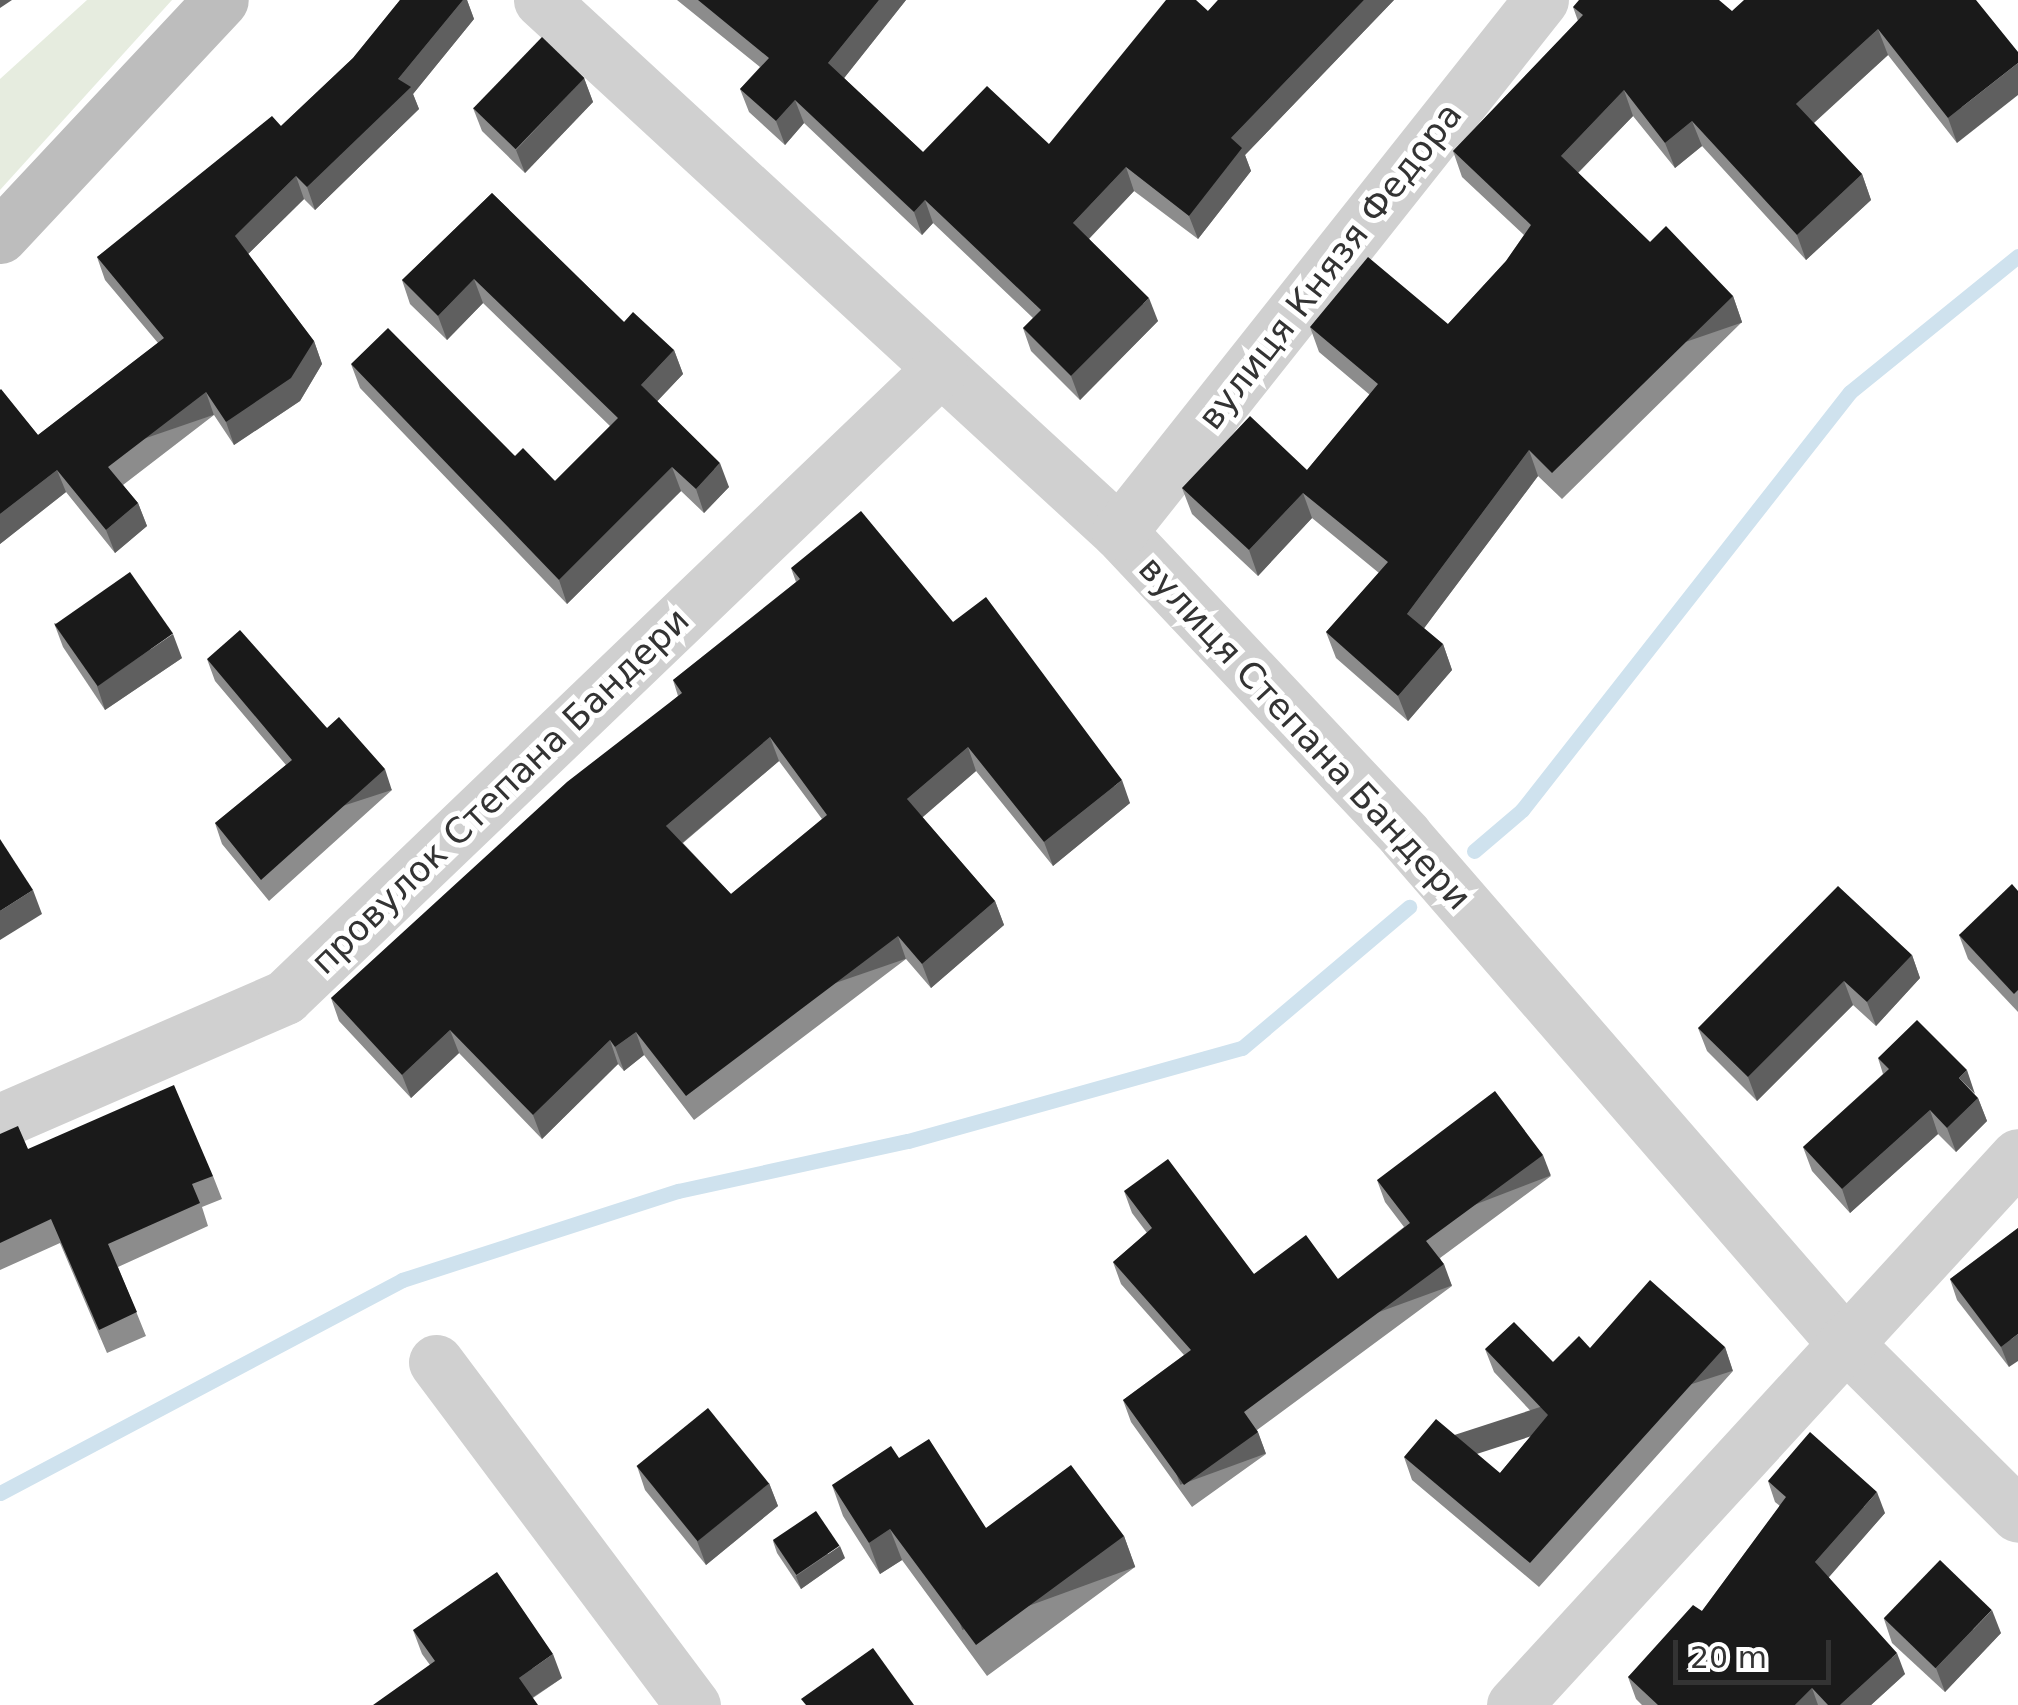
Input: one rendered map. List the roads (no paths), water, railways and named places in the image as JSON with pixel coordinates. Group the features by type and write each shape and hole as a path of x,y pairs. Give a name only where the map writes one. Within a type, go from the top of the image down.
{"main road":[{"path":"0,236 221,0"}],"street":[{"name":"вулиця Степана Бандери","path":"541,0 1119,532 1404,836 1844,1342 2018,1515"},
{"name":"вулиця Князя Федора","path":"1119,532 1542,0"},
{"name":"провулок Степана Бандери","path":"0,1121 285,997 940,370"},
{"path":"1514,1705 2018,1156"},
{"path":"436,1362 694,1705"}],"waterway":[{"path":"1474,851 1522,810 1850,392 2018,256"},
{"path":"0,1493 402,1280 678,1191 908,1141 1242,1048 1409,907"}]}
